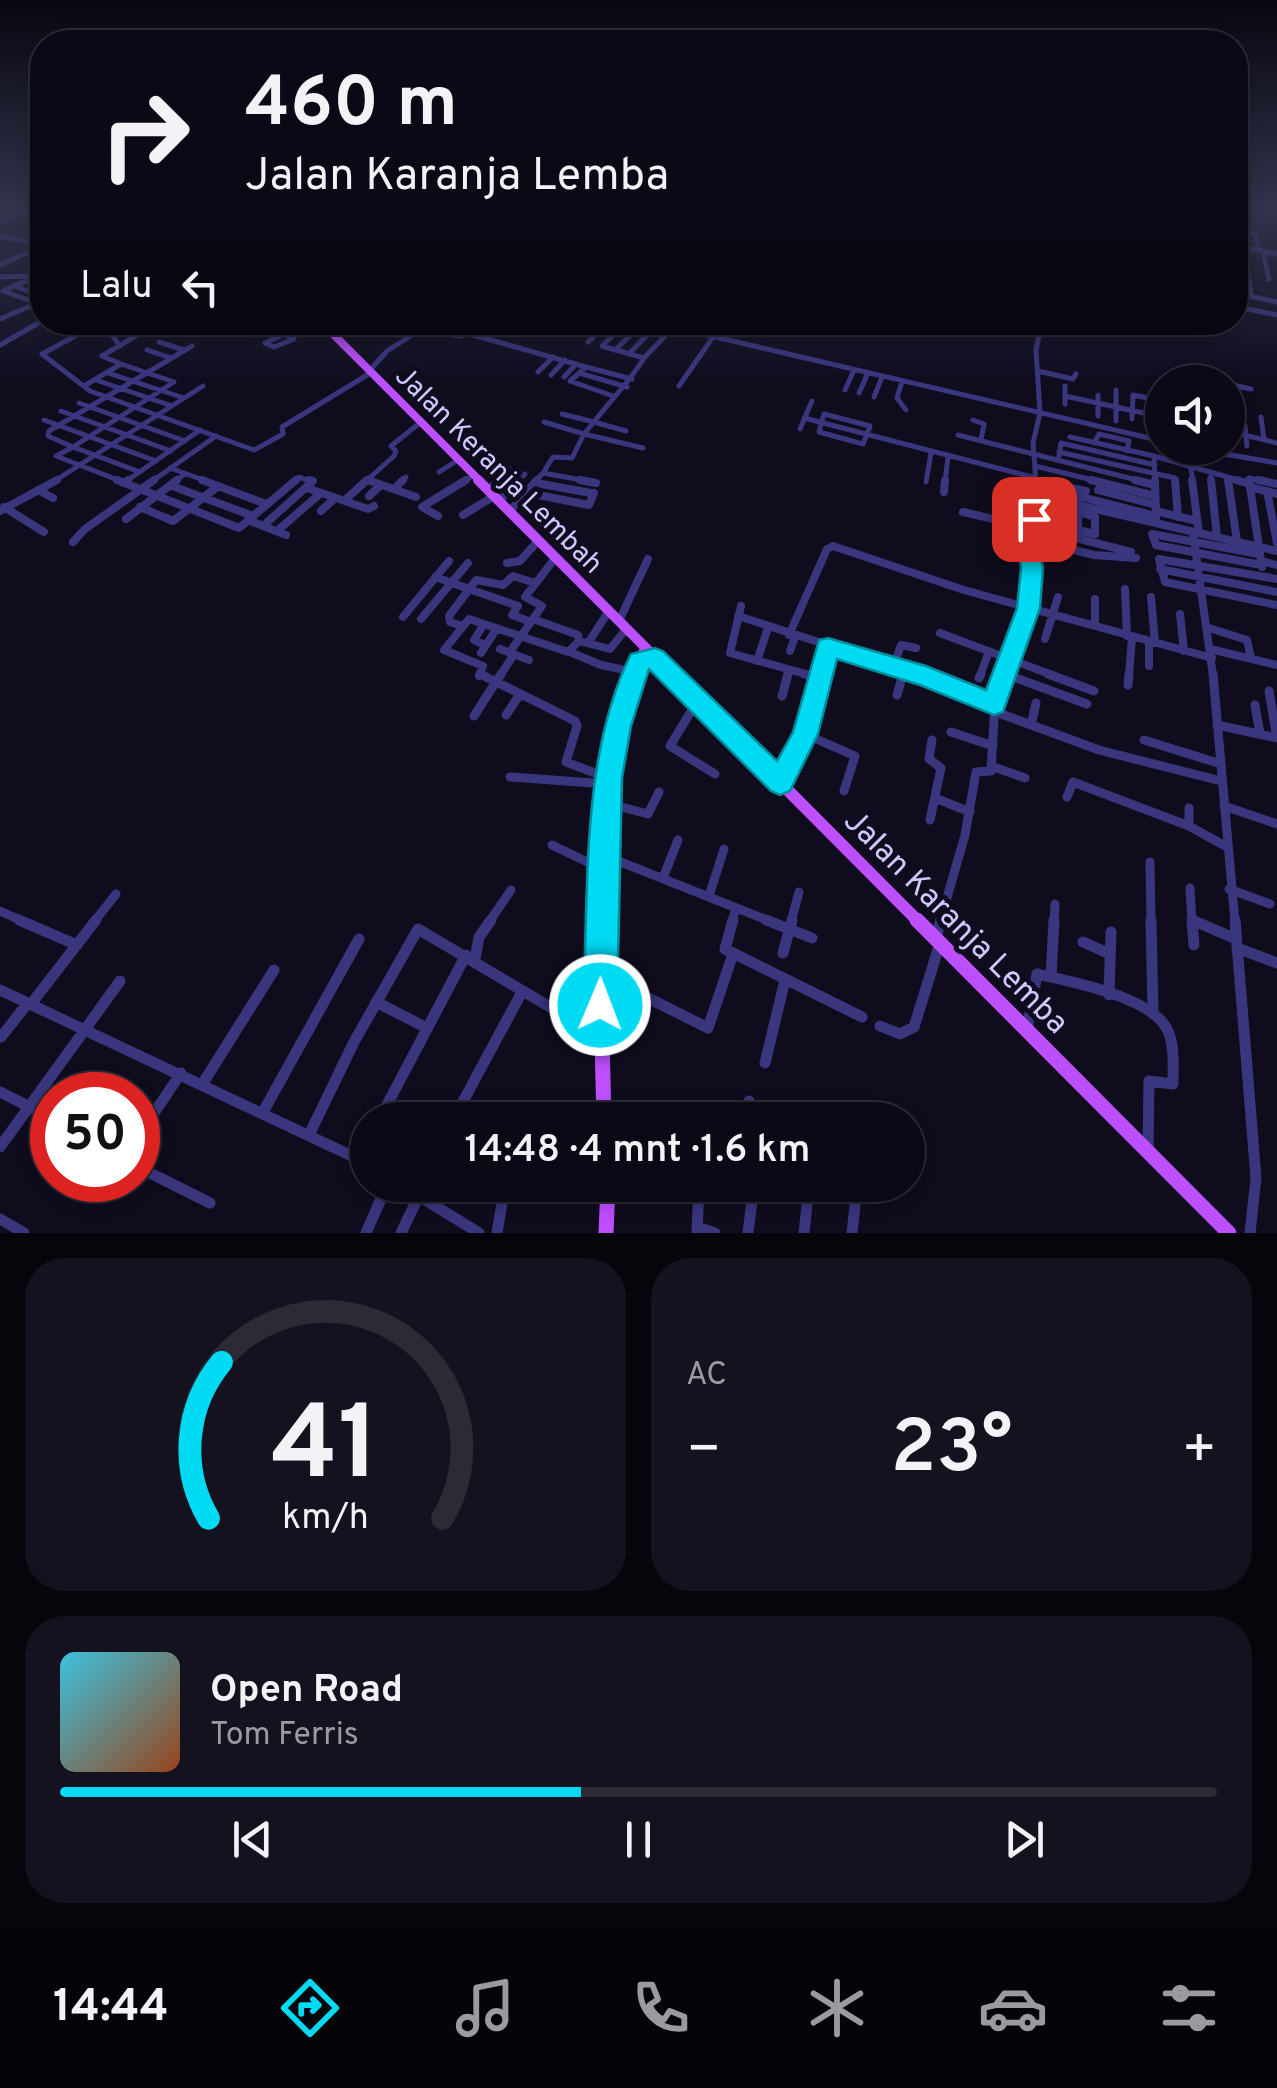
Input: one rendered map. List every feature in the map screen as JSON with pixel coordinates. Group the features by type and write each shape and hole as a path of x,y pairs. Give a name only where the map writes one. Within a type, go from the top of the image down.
{"main road":[{"name":"Jalan Keranja Lembah","path":"334,335 623,624 644,660"},
{"name":"Jalan Karanja Lemba","path":"644,660 698,700 1229,1233"},
{"path":"601,1102 600,981 608,781 644,660"},
{"path":"606,1233 607,1202"}],"street":[{"path":"1249,266 1250,296 1277,302"},
{"path":"1250,271 1268,275 1266,266"},
{"path":"0,277 30,276"},
{"path":"30,280 3,291 30,297"},
{"path":"14,286 30,294"},
{"path":"0,319 30,305"},
{"path":"1248,309 1277,315"},
{"path":"0,345 30,329"},
{"path":"111,335 120,346"},
{"path":"2,508 81,466 200,387 102,357 138,335"},
{"path":"75,336 42,354 106,398 254,450 262,449 283,434 282,428 371,371 387,351 409,335"},
{"path":"470,335 632,379"},
{"path":"588,342 594,335"},
{"path":"614,335 602,346 644,358"},
{"path":"615,350 630,335"},
{"path":"629,354 649,335"},
{"path":"509,512 553,458 572,458 584,434 613,396 627,387 644,358 665,336 662,335"},
{"path":"705,335 1145,438"},
{"path":"880,1026 900,1034 915,1024 970,812 976,772 990,772 995,708 1028,608 1040,412 1036,350 1040,335"},
{"path":"679,386 713,337"},
{"path":"140,472 48,436 58,425 188,348 159,342"},
{"path":"147,350 171,358"},
{"path":"538,372 553,357"},
{"path":"551,375 565,360"},
{"path":"84,386 121,364"},
{"path":"564,377 576,364"},
{"path":"586,366 570,382 613,396"},
{"path":"845,390 854,370"},
{"path":"1038,372 1073,379 1076,374"},
{"path":"107,373 184,398"},
{"path":"579,373 627,387"},
{"path":"860,394 868,373"},
{"path":"874,397 882,377"},
{"path":"95,380 172,406"},
{"path":"902,381 898,398 906,410"},
{"path":"174,382 56,456 239,528 299,477 313,481 262,526"},
{"path":"1065,386 1065,400 1098,399 1145,413"},
{"path":"1245,388 1251,389"},
{"path":"1116,390 1116,420"},
{"path":"1132,419 1133,395 1145,397"},
{"path":"1098,399 1098,416"},
{"path":"800,428 812,401"},
{"path":"79,403 185,441"},
{"path":"62,411 171,451"},
{"path":"562,414 626,430"},
{"path":"1261,417 1264,440"},
{"path":"804,418 1086,491"},
{"path":"44,420 156,461"},
{"path":"973,420 984,424 984,466"},
{"path":"346,500 395,454 390,446 420,422"},
{"path":"544,422 643,448"},
{"path":"124,483 200,430"},
{"path":"1245,430 1277,443"},
{"path":"1245,430 1247,446"},
{"path":"1094,443 1099,434 1130,442 1127,451"},
{"path":"958,435 985,441 1196,533 1237,541 1259,558"},
{"path":"73,542 216,436"},
{"path":"1070,438 1145,454"},
{"path":"1110,447 1114,438"},
{"path":"1058,462 1059,452 1155,470 1174,478"},
{"path":"926,483 931,453"},
{"path":"944,492 948,457"},
{"path":"1245,457 1277,463"},
{"path":"439,472 458,460"},
{"path":"1035,462 1058,462 1155,485"},
{"path":"1155,465 1154,544 1198,555 1259,558 1277,547 1267,491"},
{"path":"1172,465 1178,516"},
{"path":"1177,465 1277,494"},
{"path":"170,468 266,504"},
{"path":"1191,468 1211,653 1256,1178 1250,1233"},
{"path":"493,496 510,469"},
{"path":"543,473 596,482"},
{"path":"1210,473 1217,537"},
{"path":"126,518 186,474"},
{"path":"463,514 525,474"},
{"path":"438,516 422,507 473,476"},
{"path":"394,493 406,477"},
{"path":"1259,558 1250,477 1277,484"},
{"path":"368,480 394,493 413,496 419,486"},
{"path":"1228,480 1237,541"},
{"path":"528,493 589,505 592,493 536,483"},
{"path":"368,496 381,485"},
{"path":"172,486 282,533 321,493"},
{"path":"140,508 173,520 217,486"},
{"path":"307,488 368,509 374,506"},
{"path":"38,490 53,498"},
{"path":"1098,490 1156,516 1197,544 1277,565"},
{"path":"320,512 335,498"},
{"path":"2,508 44,532"},
{"path":"1078,509 1178,516 1197,521"},
{"path":"963,512 1133,555 1094,556 1030,539"},
{"path":"507,563 518,562 537,542"},
{"path":"790,652 792,636 831,546 1152,643 1277,666"},
{"path":"556,557 512,615 610,649 648,559"},
{"path":"1277,579 1160,558 1164,582 1277,605"},
{"path":"403,618 449,561"},
{"path":"421,619 468,563"},
{"path":"1160,569 1274,591"},
{"path":"462,626 448,618 479,579 504,586 513,576 535,583"},
{"path":"435,577 518,606"},
{"path":"1264,577 1274,591"},
{"path":"1125,589 1130,636 1128,685"},
{"path":"474,716 542,605 525,596"},
{"path":"1150,596 1150,666"},
{"path":"1046,639 1058,597"},
{"path":"1094,626 1095,599"},
{"path":"553,661 583,642 609,611"},
{"path":"819,678 730,652 740,611 768,628 898,670 1031,726 1100,750 1222,781"},
{"path":"1180,614 1184,651"},
{"path":"608,781 566,762 578,726 575,721 479,676 483,666 444,650 469,619 601,665 644,660"},
{"path":"484,624 474,640 483,649 497,628"},
{"path":"757,661 768,628"},
{"path":"1208,628 1247,640 1250,658"},
{"path":"940,632 1094,690"},
{"path":"896,695 901,644 916,648"},
{"path":"780,782 805,734 828,647"},
{"path":"500,649 529,660"},
{"path":"979,678 989,651"},
{"path":"782,696 790,670"},
{"path":"1005,674 1087,704"},
{"path":"1217,725 1277,738 1269,691"},
{"path":"506,715 519,696"},
{"path":"698,700 670,746 715,774"},
{"path":"1031,726 1036,704"},
{"path":"1255,705 1260,734"},
{"path":"951,732 993,746"},
{"path":"805,734 855,756 844,791"},
{"path":"930,820 941,768 929,759 932,740"},
{"path":"1144,740 1221,764"},
{"path":"991,766 1025,778"},
{"path":"510,777 608,781"},
{"path":"1067,798 1072,782 1189,826 1227,846"},
{"path":"606,803 648,814 659,792"},
{"path":"935,798 970,812"},
{"path":"1224,806 1277,824"},
{"path":"1189,808 1189,826"},
{"path":"663,878 678,840"},
{"path":"552,845 663,878 812,938"},
{"path":"709,896 724,848"},
{"path":"1150,862 1153,1014"},
{"path":"1228,870 1242,874"},
{"path":"1190,888 1194,945"},
{"path":"1230,889 1270,904"},
{"path":"388,1102 479,937 511,890"},
{"path":"783,953 799,892"},
{"path":"1,1037 116,894"},
{"path":"1051,977 1055,904"},
{"path":"736,908 724,947 862,1017"},
{"path":"0,911 77,945"},
{"path":"1192,920 1277,963"},
{"path":"309,1135 418,929 599,1036"},
{"path":"1109,995 1111,932"},
{"path":"264,1112 359,940"},
{"path":"1082,942 1110,954"},
{"path":"600,981 644,996 708,1028 733,954"},
{"path":"202,1083 274,970"},
{"path":"1028,1030 1036,974 1109,995 1153,1014 1168,1031 1173,1080 1171,1086 1154,1079 1149,1081 1148,1151"},
{"path":"765,1063 784,980"},
{"path":"0,1147 120,981"},
{"path":"0,990 264,1112 350,1156"},
{"path":"462,1102 522,992"},
{"path":"376,1002 427,1028"},
{"path":"160,1104 181,1073"},
{"path":"0,1092 29,1106"},
{"path":"160,1177 210,1203"},
{"path":"366,1233 380,1202"},
{"path":"401,1233 416,1202"},
{"path":"438,1202 479,1233"},
{"path":"497,1233 500,1202"},
{"path":"698,1202 697,1230 715,1233"},
{"path":"748,1233 752,1202"},
{"path":"804,1233 807,1202"},
{"path":"852,1233 855,1202"},
{"path":"0,1218 23,1233"}],"route":[{"path":"600,1005 608,778 618,726 640,660 655,658 780,782 805,734 828,647 911,675 926,676 994,704 1028,608 1032,568 1029,547 1034,519"}]}
